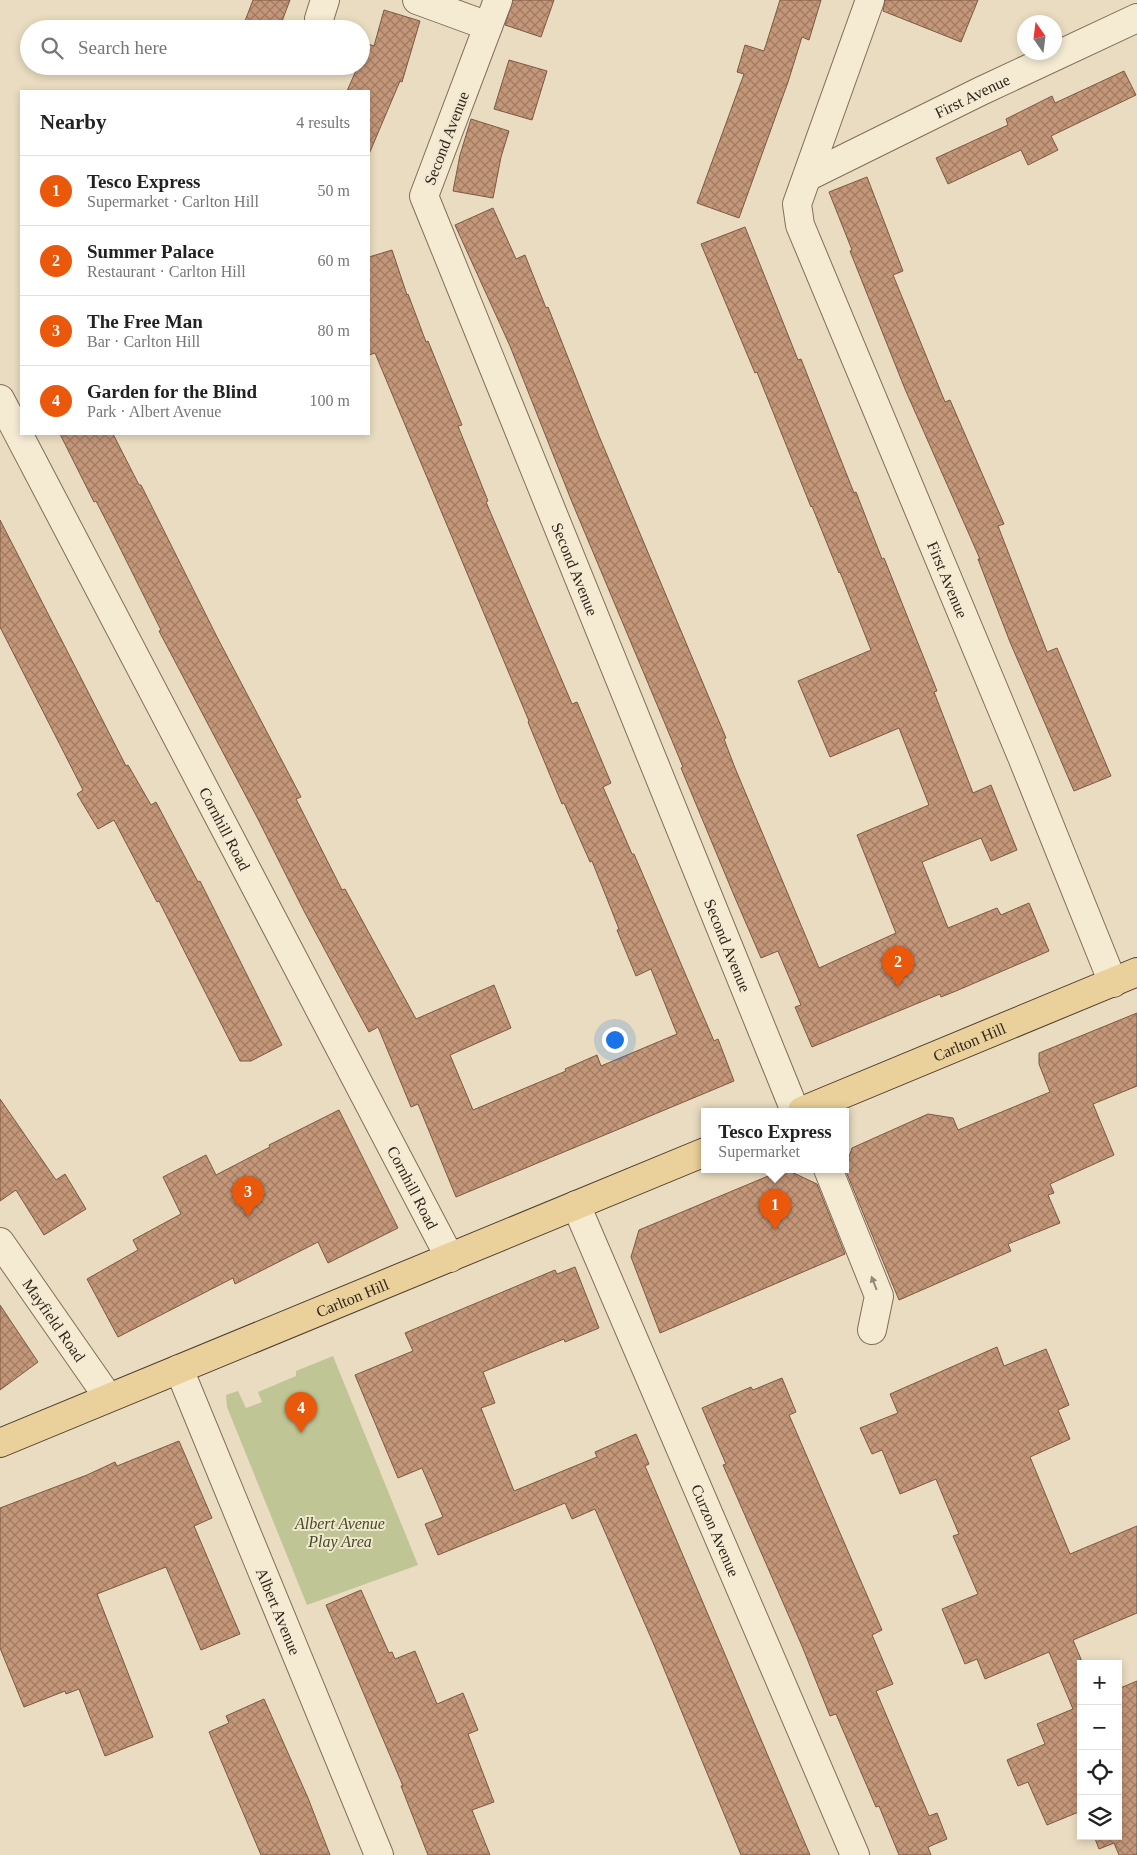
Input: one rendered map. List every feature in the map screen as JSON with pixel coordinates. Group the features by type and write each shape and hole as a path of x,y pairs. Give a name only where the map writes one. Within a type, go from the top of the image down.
{"main road":[{"name":"Carlton Hill","path":"808,1108 1125,977"},
{"name":"Carlton Hill","path":"0,1443 701,1154"}],"street":[{"path":"417,0 488,26"},
{"name":"Second Avenue","path":"498,0 424,196 800,1108"},
{"name":"First Avenue","path":"870,0 796,204 800,225 1022,757 1125,977"},
{"name":"First Avenue","path":"807,177 981,91 1137,18"},
{"name":"Cornhill Road","path":"0,399 450,1258"},
{"path":"830,1173 879,1296 872,1330"},
{"name":"Curzon Avenue","path":"576,1205 854,1855"},
{"name":"Mayfield Road","path":"0,1242 108,1397"},
{"name":"Albert Avenue","path":"179,1369 379,1855"}],"green space":[{"name":"Albert Avenue Play Area","path":"333,1356 418,1565 307,1605 227,1407 226,1395 238,1391 246,1408 262,1402 258,1392 296,1376 296,1371"}],"building":[{"path":"253,0 290,0 282,20 245,20"},
{"path":"513,0 554,0 541,37 505,25"},
{"path":"780,0 821,0 809,40 802,37 788,82 739,218 697,203 744,74 737,72 745,45 764,51"},
{"path":"885,0 978,0 961,42 883,11"},
{"path":"384,10 420,21 402,82 400,81 370,152 370,90 347,90 354,75 370,75 370,45 374,46"},
{"path":"509,60 547,71 532,120 494,109"},
{"path":"1124,71 1136,95 1051,136 1058,150 1028,165 1021,150 948,184 936,158 1008,125 1006,119 1052,96 1055,103"},
{"path":"471,119 509,131 501,157 493,198 453,191 460,155"},
{"path":"867,177 903,271 893,275 945,402 950,400 1004,524 998,526 1047,652 1057,648 1111,776 1074,791 1010,642 978,559 980,559 905,389 850,251 852,250 829,192"},
{"path":"493,208 516,259 525,255 546,308 548,307 599,436 726,738 724,739 735,768 819,968 896,933 857,835 929,805 899,728 830,757 798,681 871,650 757,372 755,373 701,244 745,227 798,360 801,359 854,493 856,492 882,559 884,558 937,691 934,692 973,793 991,785 1017,850 991,861 981,838 922,862 948,928 997,908 1001,915 1029,903 1049,951 956,991 941,997 940,994 812,1047 795,1007 801,1005 778,951 761,958 681,768 683,767 572,502 510,346 455,225"},
{"path":"392,250 407,295 462,425 458,426 488,501 486,502 572,704 577,702 611,783 603,787 632,854 634,854 714,1041 718,1039 734,1081 456,1197 418,1104 411,1107 378,1027 369,1032 304,911 159,631 161,630 112,532 96,501 94,502 60,435 114,435 301,797 296,799 342,890 345,889 416,1019 494,985 511,1028 450,1055 473,1110 566,1071 565,1069 597,1055 601,1066 677,1034 651,969 636,976 592,861 590,862 564,803 562,804 375,353 370,355 370,257"},
{"path":"0,520 126,766 128,765 151,805 156,802 198,882 200,881 282,1045 251,1061 240,1061 159,901 157,902 114,820 98,829 77,794 83,790 0,627"},
{"path":"1137,1013 1137,1086 1093,1104 1114,1155 1050,1184 1054,1193 1048,1195 1060,1223 1008,1244 1011,1251 899,1300 847,1173 849,1173 849,1157 852,1148 928,1114 953,1118 958,1130 1050,1092 1039,1064 1039,1053"},
{"path":"0,1099 56,1180 65,1174 86,1209 44,1235 16,1190 0,1201"},
{"path":"339,1110 398,1228 328,1263 318,1242 235,1284 233,1278 118,1337 87,1279 138,1250 133,1240 181,1214 163,1177 206,1155 216,1175 270,1147 269,1145"},
{"path":"775,1173 794,1173 817,1184 845,1254 660,1333 631,1257 639,1230"},
{"path":"575,1267 599,1328 565,1342 564,1339 483,1372 495,1403 481,1408 514,1491 597,1457 595,1452 636,1434 649,1464 645,1466 810,1855 741,1855 655,1647 595,1509 572,1519 565,1503 438,1555 425,1524 443,1517 422,1468 398,1478 355,1375 413,1351 405,1333 555,1270 557,1274"},
{"path":"0,1305 38,1362 0,1390"},
{"path":"997,1347 1004,1366 1046,1349 1069,1405 1058,1410 1070,1439 1030,1457 1070,1554 1137,1526 1137,1613 1073,1640 1081,1660 1077,1660 1077,1813 1047,1825 1028,1782 1018,1786 1007,1760 1045,1744 1037,1724 1073,1709 1049,1652 985,1679 977,1659 965,1664 942,1609 978,1594 953,1536 959,1534 936,1479 900,1494 882,1450 872,1454 860,1428 898,1413 890,1394"},
{"path":"782,1378 796,1412 789,1415 882,1630 872,1635 893,1684 876,1691 929,1816 937,1813 947,1839 928,1847 931,1855 899,1855 879,1806 876,1807 836,1714 830,1716 802,1646 723,1465 726,1464 702,1408 751,1387 753,1390"},
{"path":"179,1441 212,1518 194,1526 240,1634 201,1650 166,1567 97,1594 153,1737 105,1756 79,1689 66,1694 65,1691 24,1707 0,1648 0,1508 87,1475 115,1462 117,1466"},
{"path":"361,1590 389,1653 392,1652 395,1659 415,1651 437,1704 463,1693 478,1730 468,1734 494,1802 472,1810 490,1855 428,1855 401,1786 403,1786 326,1605"},
{"path":"1137,1681 1137,1855 1119,1855 1114,1843 1099,1849 1096,1840 1122,1840 1122,1687"},
{"path":"264,1699 308,1798 330,1855 261,1855 209,1732 229,1723 226,1716"}],"place":[{"name":"Summer Palace","path":"898,987"},
{"name":"The Free Man","path":"248,1217"},
{"name":"Tesco Express","path":"775,1230"},
{"name":"Garden for the Blind","path":"301,1433"}]}
